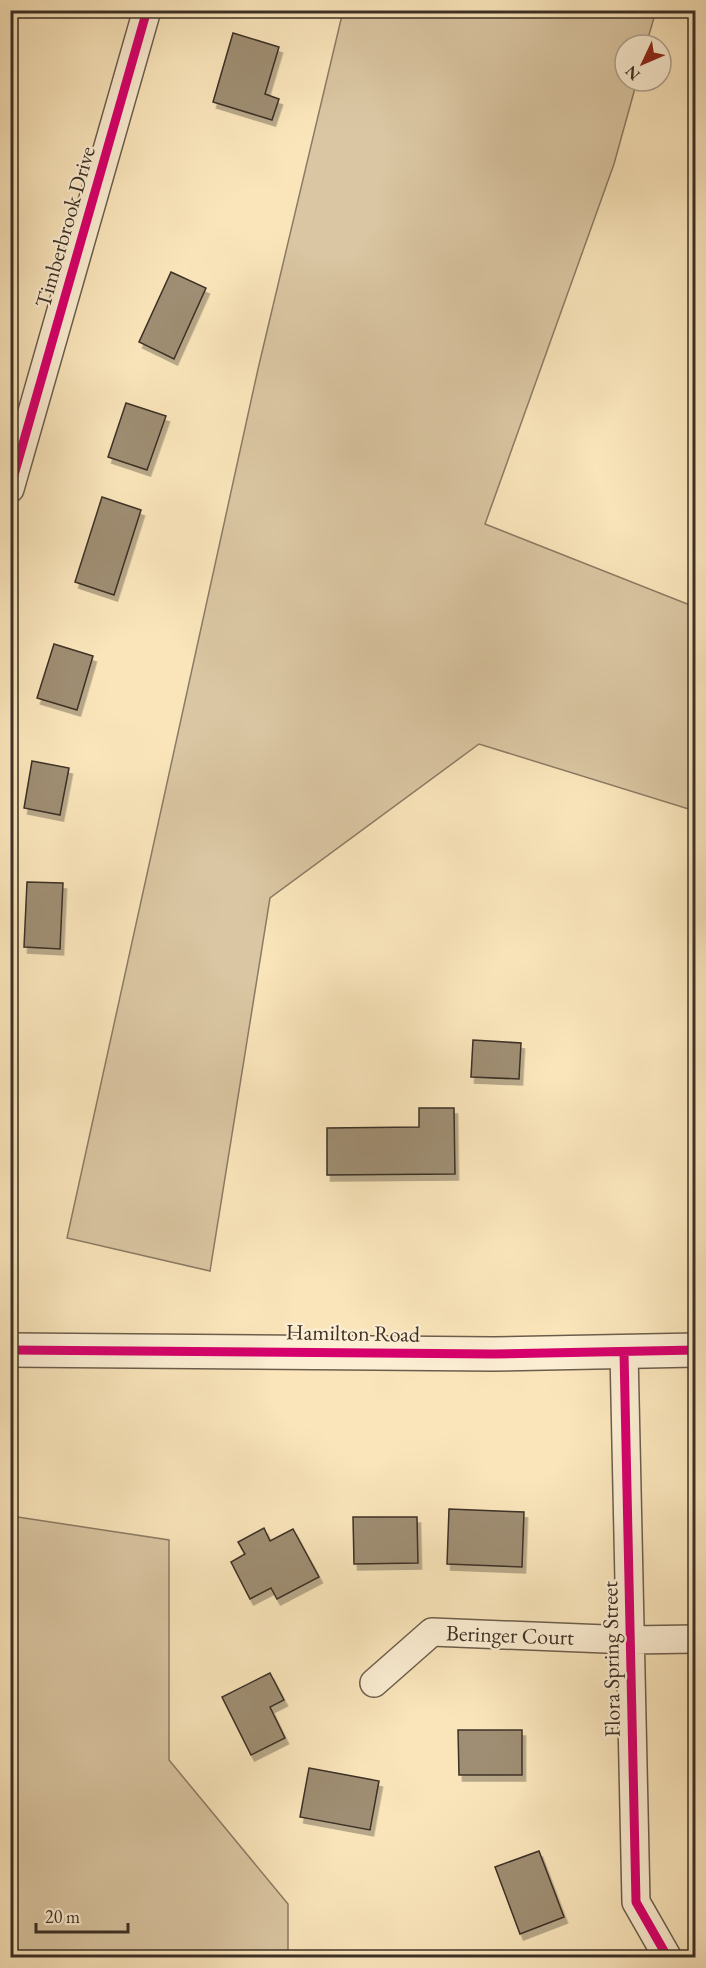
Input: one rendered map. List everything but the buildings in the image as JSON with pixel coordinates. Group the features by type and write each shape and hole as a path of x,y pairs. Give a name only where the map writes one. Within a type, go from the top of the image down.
{"street":[{"name":"Timberbrook Drive","path":"10,489 147,10"},
{"name":"Hamilton Road","path":"10,1350 494,1354 696,1350"},
{"name":"Flora Spring Street","path":"624,1352 636,1902 668,1958"},
{"name":"Beringer Court","path":"374,1683 432,1632 630,1640 696,1640"}],"shaded area":[{"path":"343,11 656,11 650,33 613,33 613,93 634,93 614,164 485,524 695,607 695,811 479,744 270,898 210,1271 67,1238 258,369"},
{"path":"11,1516 169,1540 169,1760 288,1904 288,1957 11,1957"}],"cycle path":[{"path":"10,489 147,10"},
{"path":"10,1350 494,1354 696,1350"},
{"path":"624,1352 636,1902 668,1958"}]}
